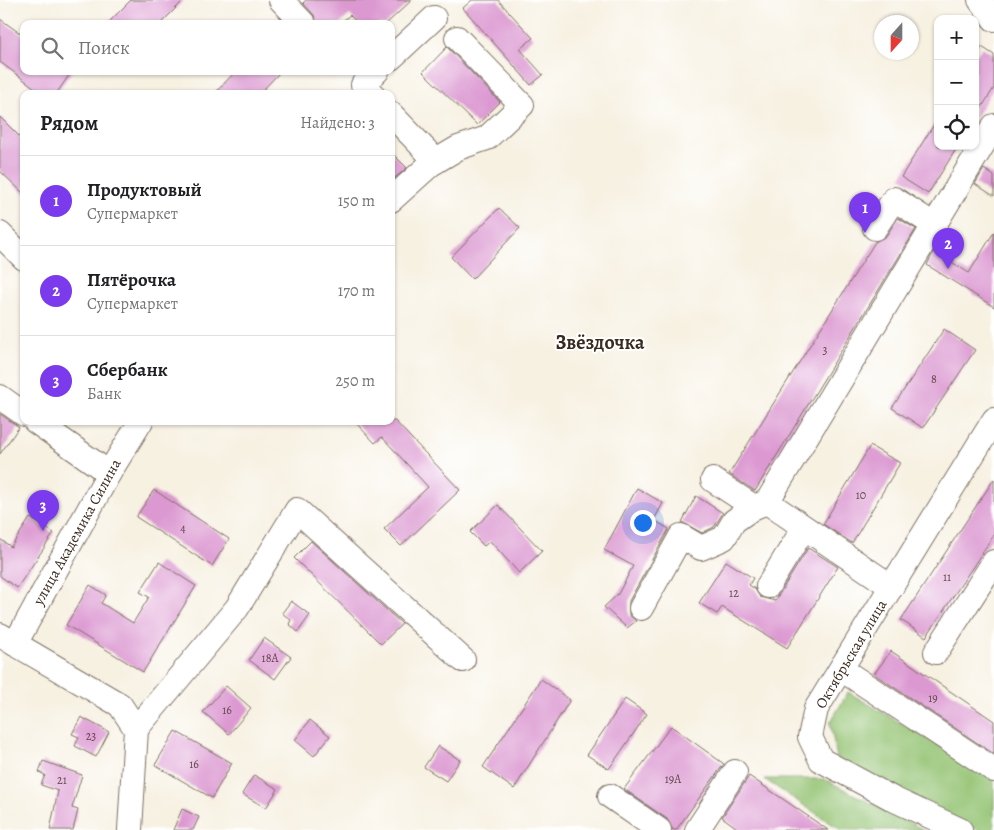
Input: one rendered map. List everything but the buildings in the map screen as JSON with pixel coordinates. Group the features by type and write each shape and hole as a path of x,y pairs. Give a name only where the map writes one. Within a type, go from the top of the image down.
{"street":[{"path":"281,0 300,20"},
{"path":"980,0 994,19"},
{"path":"395,54 434,18"},
{"path":"395,197 436,161 458,148 487,138 522,105 457,38"},
{"path":"395,118 436,161"},
{"path":"641,608 681,536 701,548 724,538 734,521 760,504 994,126"},
{"path":"875,228 894,199 934,224"},
{"path":"0,234 20,254"},
{"path":"0,397 20,411"},
{"name":"Октябрьская улица","path":"960,830 896,800 821,760 810,737 816,709 892,587 987,448 994,420"},
{"path":"41,425 109,472"},
{"name":"улица Академика Силина","path":"8,639 138,425"},
{"path":"713,480 804,528 892,587"},
{"path":"130,830 136,729 237,608 297,510 463,660"},
{"path":"768,586 804,528"},
{"path":"936,652 994,562"},
{"path":"8,639 120,705 136,729"},
{"path":"841,669 994,770"},
{"path":"697,830 735,772"},
{"path":"610,796 659,830"}],"green space":[{"path":"848,692 994,778 994,830 978,830 894,791 837,758 830,723"},
{"path":"764,779 824,779 924,830 841,830"}],"place":[{"name":"Продуктовый","path":"865,233"},
{"name":"Пятёрочка","path":"948,269"},
{"name":"Сбербанк","path":"43,531"}],"district":[{"name":"Звёздочка","path":"600,342"}]}
